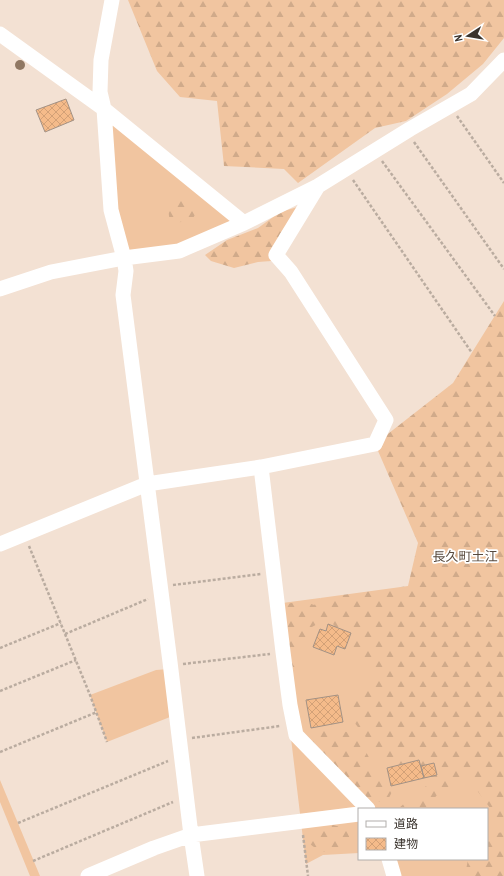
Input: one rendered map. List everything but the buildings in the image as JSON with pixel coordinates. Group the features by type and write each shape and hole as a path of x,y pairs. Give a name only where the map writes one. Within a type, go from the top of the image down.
{"street":[{"path":"112,0 101,60 100,92 104,109 111,210 126,271 123,294 147,484 157,592 171,665 186,797 197,876"},
{"path":"0,34 104,109 244,223"},
{"path":"0,289 51,272 124,258 179,251 244,223 318,186 410,129 472,94 504,60"},
{"path":"0,544 147,484 261,467 375,444 386,420 291,272 276,255 318,186"},
{"path":"261,467 283,652 296,735 367,808"},
{"path":"88,876 154,848 191,836 358,814"},
{"path":"389,860 394,876"}],"path":[{"path":"454,111 504,183"},
{"path":"410,136 504,269"},
{"path":"378,155 495,316"},
{"path":"352,180 472,353"},
{"path":"28,544 108,742"},
{"path":"65,634 157,592 274,573"},
{"path":"0,648 61,624"},
{"path":"171,665 283,652"},
{"path":"0,691 76,660"},
{"path":"0,752 96,712"},
{"path":"186,739 294,724"},
{"path":"18,823 172,759"},
{"path":"34,860 186,797"},
{"path":"302,830 308,876"}],"green space":[{"path":"128,0 504,0 504,38 483,64 447,94 406,121 375,128 298,183 284,169 224,166 217,101 180,97 157,71"},
{"path":"108,114 239,222 178,247 127,253 115,208"},
{"path":"179,196 187,198 197,212 193,218 185,219 176,225 170,222 169,207 172,201"},
{"path":"301,206 280,234 271,261 258,262 234,268 211,261 205,255 227,240 258,228 280,212"},
{"path":"504,301 504,827 465,774 457,783 444,789 433,799 424,801 428,808 399,808 408,800 419,798 426,785 428,777 437,775 434,763 421,766 419,760 387,768 383,757 350,717 353,708 350,696 351,691 380,680 373,674 329,619 310,628 307,644 298,648 296,654 299,669 293,667 286,656 284,612 286,604 303,601 314,605 318,602 322,602 320,598 408,586 418,543 375,444 453,383"},
{"path":"320,598 473,760 504,824 504,876 396,876 391,860 488,860 488,808 358,808 358,853 323,855 306,864 275,604"},
{"path":"169,669 175,715 107,742 90,695 156,670"},
{"path":"330,726 341,731 354,733 373,765 392,792 385,805 378,801 367,808 309,738 316,729"},
{"path":"0,780 40,876 30,876 0,802"},
{"path":"326,825 333,825 347,829 350,840 344,840 348,849 332,853 324,852 310,844 313,840 311,829"},
{"path":"504,832 504,876 465,876 468,860 488,860 489,834"}],"district":[{"name":"長久町土江","path":"465,556"}]}
